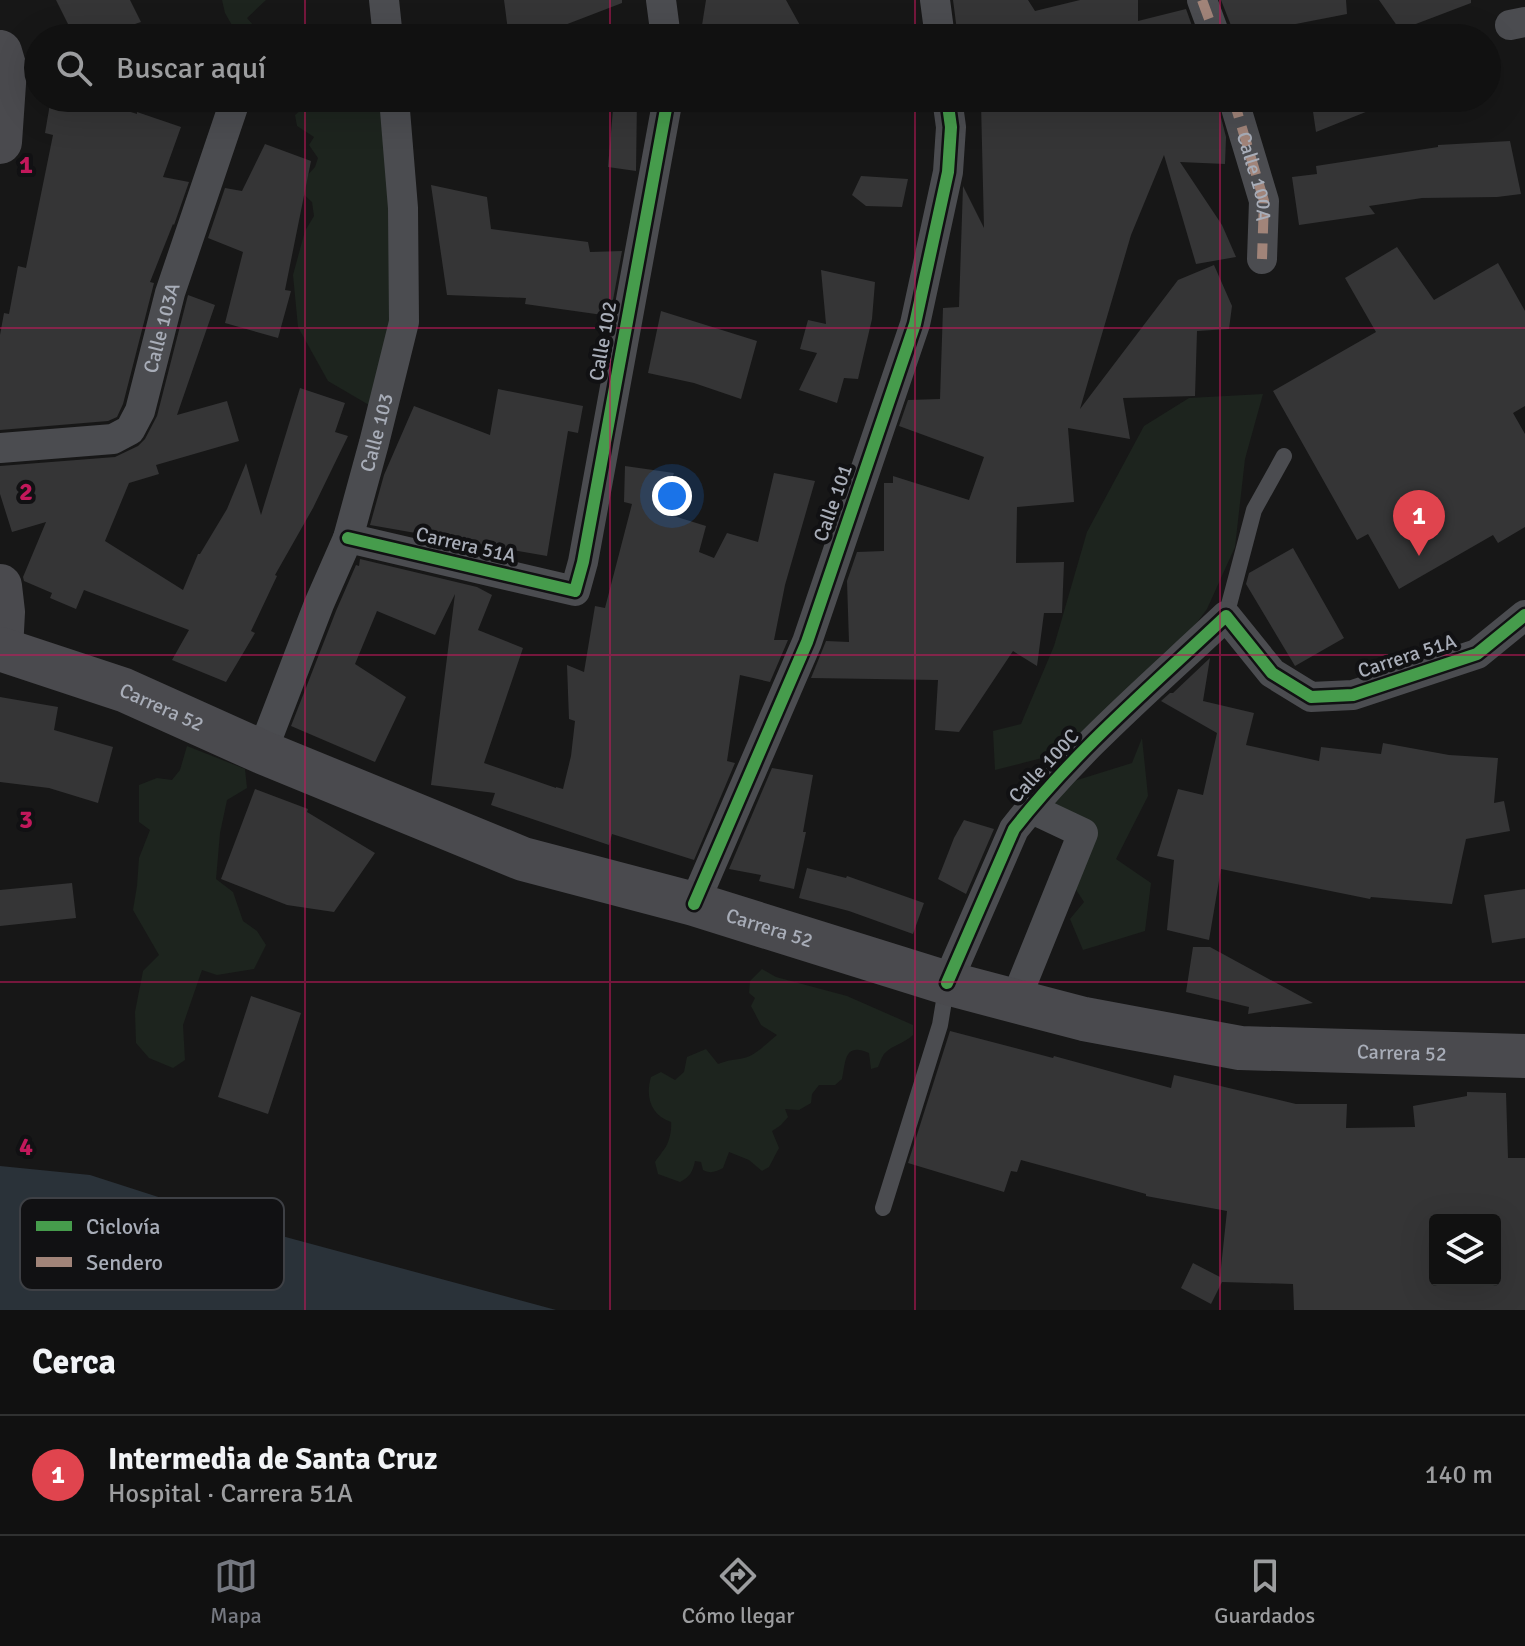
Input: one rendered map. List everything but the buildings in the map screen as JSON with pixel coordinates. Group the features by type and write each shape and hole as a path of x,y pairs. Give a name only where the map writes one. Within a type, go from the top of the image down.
{"main road":[{"path":"0,52 5,69 0,142"},
{"name":"Carrera 52","path":"1,622 124,690 262,752 523,859 694,904 947,983 1084,1019 1240,1048 1525,1056"}],"street":[{"path":"384,0 387,24"},
{"path":"661,0 664,24"},
{"path":"935,0 938,24"},
{"path":"1202,0 1211,24"},
{"name":"Calle 103A","path":"0,448 113,439 130,430 140,411 170,293 231,112"},
{"name":"Calle 103","path":"262,752 348,538 404,322 403,208 395,112"},
{"name":"Calle 102","path":"575,591 583,562 665,112"},
{"name":"Calle 101","path":"694,904 807,642 915,324 948,172 949,112"},
{"name":"Calle 100A","path":"1237,112 1264,201 1262,259"},
{"name":"Carrera 51A","path":"348,538 575,591"},
{"name":"Carrera 51A","path":"1226,616 1272,673 1311,697 1353,695 1477,654 1525,615"},
{"name":"Calle 100C","path":"947,983 1014,829 1081,753 1226,616"},
{"path":"1015,1001 1083,833 1030,808"}],"lane":[{"path":"1226,616 1254,510 1284,456"},
{"path":"883,1208 940,1025 947,983"}],"shaded area":[{"path":"222,0 266,0 247,18 252,24 231,24"},
{"path":"298,112 404,112 411,332 369,405 328,381 298,327 293,275 305,231 314,216 312,202 302,193 305,178 318,158 309,145 314,137 297,126 295,115"},
{"path":"1263,394 1245,459 1235,547 1207,609 1109,741 995,770 993,731 1021,724 1054,646 1087,532 1144,426 1189,398"},
{"path":"1142,738 1148,796 1116,859 1151,883 1145,931 1083,950 1070,919 1084,902 1062,868 1077,825 1014,829 1058,786 1132,763"},
{"path":"187,746 245,769 247,788 227,800 216,879 233,892 243,921 257,931 266,945 254,969 217,975 202,970 183,1025 185,1060 173,1068 149,1058 136,1043 135,1012 143,971 159,955 133,910 139,858 150,830 139,822 139,785 157,778 172,780 180,770"},
{"path":"762,969 776,977 847,996 913,1025 913,1035 887,1051 878,1067 871,1069 869,1053 861,1050 851,1052 842,1079 835,1085 819,1085 812,1094 811,1103 799,1110 785,1109 788,1117 772,1131 779,1148 769,1167 762,1171 749,1160 729,1152 723,1168 708,1172 703,1170 701,1162 695,1161 690,1173 680,1182 658,1174 655,1162 668,1142 671,1122 659,1115 651,1104 651,1077 661,1072 675,1080 684,1072 687,1057 706,1049 718,1064 744,1058 757,1052 777,1035 761,1025 751,1006 755,998 749,993 750,981"},
{"path":"0,1166 90,1175 161,1198 20,1198 20,1290 284,1290 284,1237 556,1310 0,1310"}],"marked path":[{"path":"1202,0 1211,24"},
{"path":"1237,112 1264,201 1262,259"}],"cycle path":[{"path":"348,538 575,591 583,562 665,112"},
{"path":"694,904 807,642 915,324 948,172 949,112"},
{"path":"947,983 1014,829 1089,745 1226,616 1272,673 1311,697 1353,695 1477,654 1525,615"}],"place":[{"name":"Intermedia de Santa Cruz","path":"1419,556"}]}
